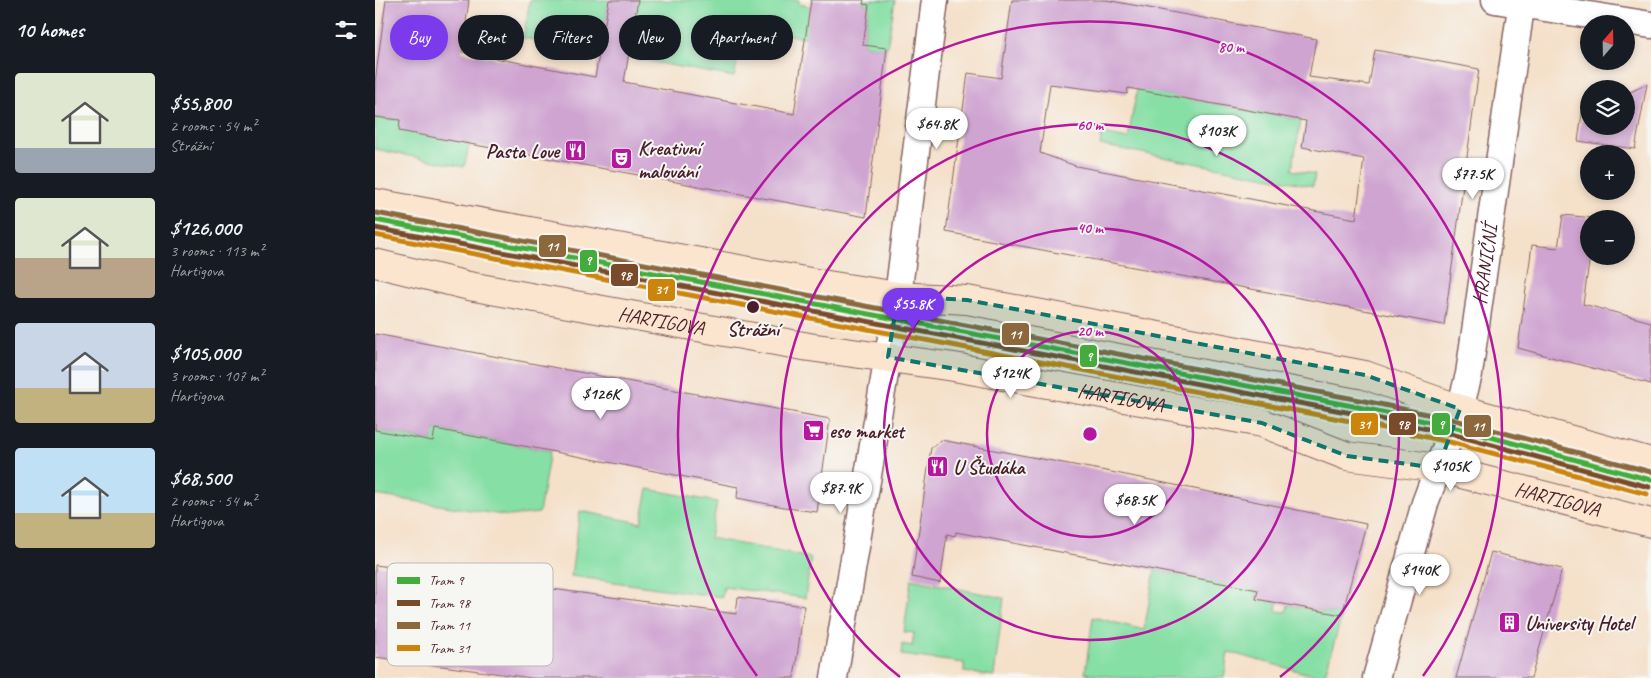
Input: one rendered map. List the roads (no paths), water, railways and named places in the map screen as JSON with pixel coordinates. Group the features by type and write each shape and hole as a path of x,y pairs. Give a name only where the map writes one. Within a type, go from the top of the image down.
{"main road":[{"path":"375,203 821,284 898,296 967,300 1365,376 1459,408 1651,462"},
{"name":"HARTIGOVA","path":"375,263 469,286 809,347 954,367 1262,423 1347,456 1438,468 1651,523"}],"street":[{"path":"833,678 898,296 935,0"},
{"path":"1495,0 1522,2 1651,25"},
{"name":"HRANIČNÍ","path":"1376,678 1425,503 1459,408 1469,374 1522,2"}],"tram line":[{"name":"11","path":"376,213 1360,400 1455,420 1651,472"},
{"name":"9","path":"375,220 1358,407 1453,427 1651,480"},
{"name":"98","path":"375,228 1357,414 1451,434 1649,487"},
{"name":"31","path":"375,235 1355,422 1450,442 1647,494"}],"place":[{"name":"Pasta Love","path":"575,151"},
{"name":"Kreativní malování","path":"622,159"},
{"name":"Strážní","path":"753,307"},
{"name":"eso market","path":"813,431"},
{"name":"U Študáka","path":"937,467"},
{"name":"University Hotel","path":"1509,623"}]}
